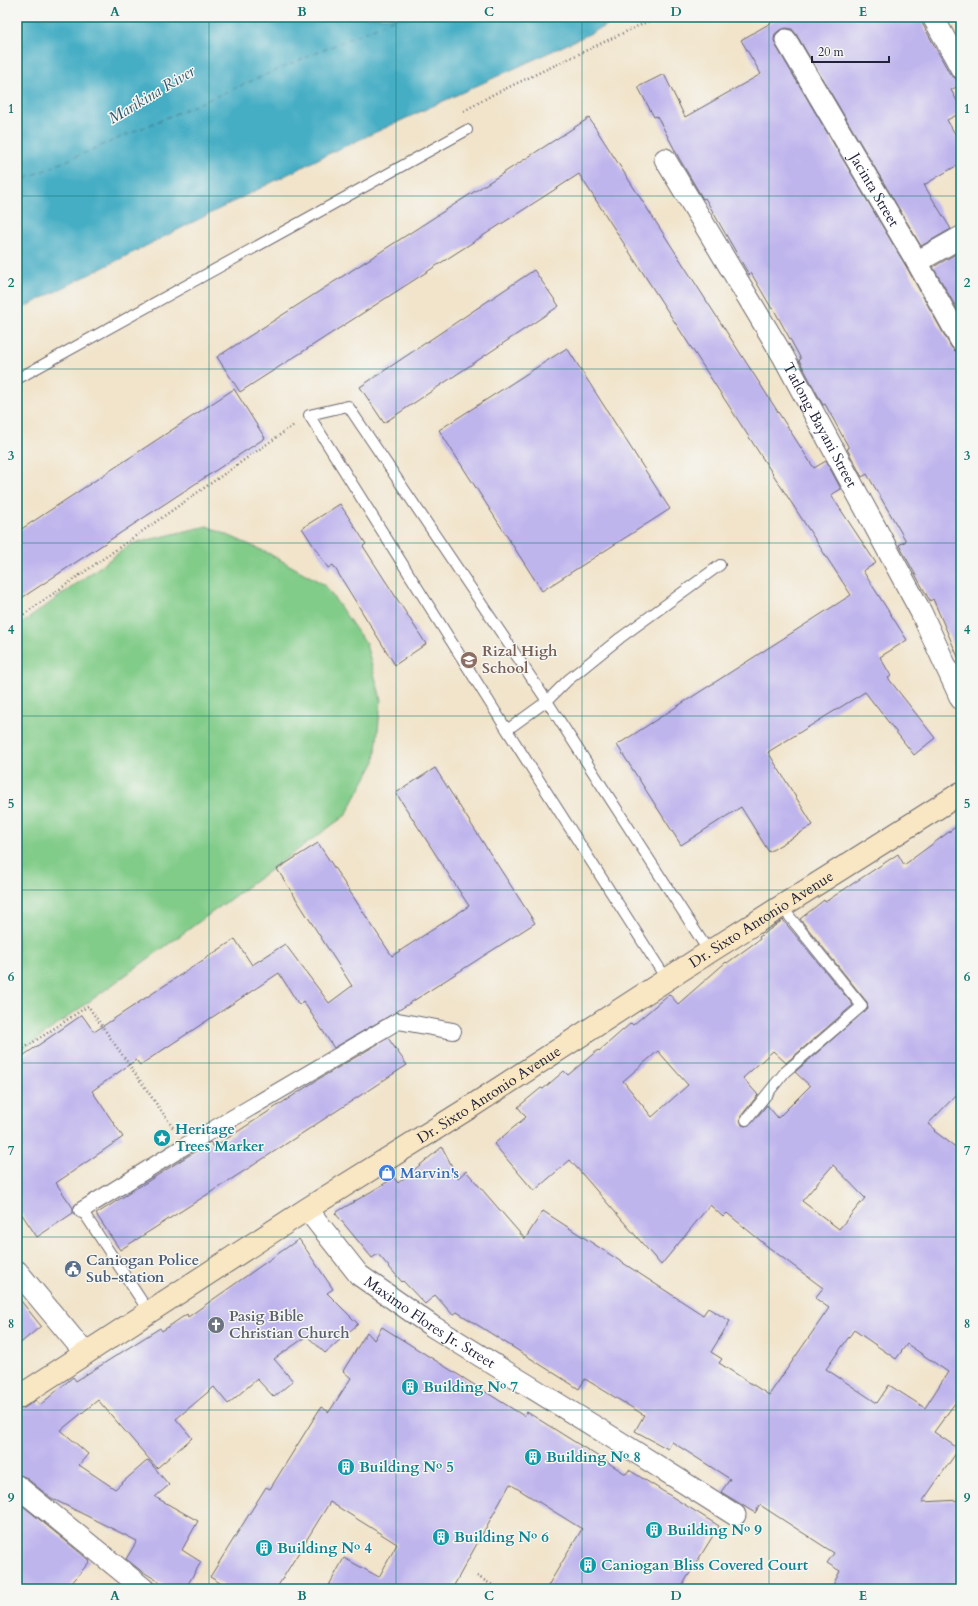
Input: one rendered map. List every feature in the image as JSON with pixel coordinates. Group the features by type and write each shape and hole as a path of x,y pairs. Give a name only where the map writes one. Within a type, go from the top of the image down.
{"main road":[{"name":"Dr. Sixto Antonio Avenue","path":"17,1398 307,1209 472,1106 709,952 961,793"}],"street":[{"path":"933,17 961,68"},
{"name":"Jacinta Street","path":"786,40 917,262 961,341"},
{"name":"Tatlong Bayani Street","path":"665,159 783,356 922,612 961,699"},
{"path":"917,262 961,237"},
{"path":"82,1210 185,1146 398,1021 452,1031"},
{"name":"Maximo Flores Jr. Street","path":"307,1209 359,1276 432,1326 638,1453 735,1515"},
{"path":"17,1271 85,1353"},
{"path":"17,1486 144,1589"}],"lane":[{"path":"17,379 467,130"},
{"path":"667,980 507,730 309,415 348,406 547,701 709,952"},
{"path":"507,730 547,701 568,680 616,642 720,565"},
{"path":"746,1120 785,1072 862,1006 781,906"},
{"path":"82,1210 148,1312"}],"path":[{"path":"17,619 309,415"},
{"path":"17,1053 88,1006 185,1146"},
{"path":"477,1576 499,1589"}],"green space":[{"path":"207,526 268,553 325,585 366,644 381,699 375,761 346,815 17,1054 17,627 131,544"}],"water":[{"name":"Marikina River","path":"17,17 623,17 585,36 326,155 17,311"}],"building":[{"path":"781,17 921,17 922,23 950,74 960,85 951,90 961,108 961,113 947,120 961,144 961,163 924,185 951,229 921,246 796,34 792,29 786,28 775,34 774,40 776,46 907,268 951,347 955,351 961,353 961,664 933,599 930,601 899,545 906,541 867,474 862,477 847,449 849,448 825,404 823,405 799,360 801,359 773,308 772,309 751,273 749,275 705,198 703,199 680,160 657,116 654,117 638,87 664,74 685,117 761,74 741,40"},
{"path":"589,118 814,468 826,461 841,489 831,495 876,563 863,571 907,640 880,657 891,676 888,678 935,738 914,755 865,692 768,752 813,825 769,852 741,807 681,845 617,745 851,595 579,174 240,392 217,357"},
{"path":"961,251 961,316 933,267"},
{"path":"534,270 559,306 384,423 360,387"},
{"path":"567,348 670,509 542,591 439,430"},
{"path":"234,389 265,438 17,601 17,532"},
{"path":"340,504 366,544 363,546 426,644 395,665 333,565 328,568 302,528"},
{"path":"435,768 535,923 396,1012 334,1048 303,1001 299,1005 279,973 140,1065 136,1060 92,1091 123,1137 56,1183 73,1208 73,1213 37,1237 17,1207 17,1060 82,1015 94,1032 235,939 252,965 285,944 329,1003 352,986 277,869 318,843 392,956 469,906 396,793"},
{"path":"961,823 961,1090 928,1124 935,1130 934,1131 961,1151 961,1395 934,1432 959,1449 922,1502 961,1500 961,1589 831,1589 840,1571 827,1563 834,1553 760,1505 755,1513 721,1492 730,1479 672,1442 668,1449 635,1431 644,1415 585,1379 579,1389 457,1312 453,1315 435,1295 425,1304 403,1281 402,1282 378,1254 372,1258 335,1213 394,1178 398,1183 442,1147 458,1178 466,1171 525,1239 543,1211 703,1315 708,1308 730,1321 711,1352 722,1359 719,1363 769,1395 829,1308 815,1298 823,1288 767,1246 727,1213 723,1217 710,1205 661,1265 570,1160 534,1191 494,1144 526,1117 518,1107 541,1088 543,1089 564,1071 568,1075 598,1050 599,1051 631,1023 633,1025 669,994 678,1004 726,962 727,963 760,939 759,937 783,920 853,1005 786,1063 773,1051 743,1078 758,1095 741,1116 740,1119 742,1125 745,1126 751,1124 767,1105 778,1118 810,1086 795,1072 868,1008 867,1002 800,919 824,900 825,902 898,854 904,865","holes":["658,1051 688,1085 652,1117 623,1081","833,1165 865,1198 839,1229 802,1201","854,1330 896,1359 907,1344 948,1372 925,1408 889,1385 877,1403 826,1369"]},
{"path":"388,1038 407,1065 120,1250 96,1214 210,1142 214,1147 317,1080"},
{"path":"299,1239 333,1289 327,1293 358,1324 325,1353 307,1336 274,1359 293,1381 274,1397 257,1379 228,1404 214,1387 176,1419 192,1438 157,1468 98,1400 61,1430 88,1454 79,1465 115,1489 148,1460 169,1485 155,1497 198,1521 182,1550 201,1562 185,1589 171,1589 140,1570 126,1559 137,1541 51,1498 25,1477 17,1474 17,1410 24,1408 36,1400 40,1405 73,1377 76,1381 160,1328 162,1331 187,1314 188,1317"},
{"path":"17,1296 41,1326 17,1346"},
{"path":"382,1327 524,1416 527,1412 626,1474 629,1470 719,1526 680,1589 546,1589 582,1529 510,1484 452,1589 327,1589 344,1558 379,1577 397,1544 330,1502 276,1589 230,1589 210,1577 266,1487 270,1489 321,1407 329,1412 351,1378 343,1371 367,1332 374,1340"},
{"path":"17,1501 90,1561 67,1589 17,1589"}],"ferry route":[{"path":"17,182 400,17"}],"place":[{"name":"Rizal High School","path":"469,660"},
{"name":"Heritage Trees Marker","path":"162,1138"},
{"name":"Marvin's","path":"387,1173"},
{"name":"Caniogan Police Sub-station","path":"73,1269"},
{"name":"Pasig Bible Christian Church","path":"216,1325"},
{"name":"Building № 7","path":"410,1387"},
{"name":"Building № 8","path":"533,1457"},
{"name":"Building № 5","path":"346,1467"},
{"name":"Building № 9","path":"654,1530"},
{"name":"Building № 6","path":"441,1537"},
{"name":"Building № 4","path":"264,1548"},
{"name":"Caniogan Bliss Covered Court","path":"588,1565"}]}
